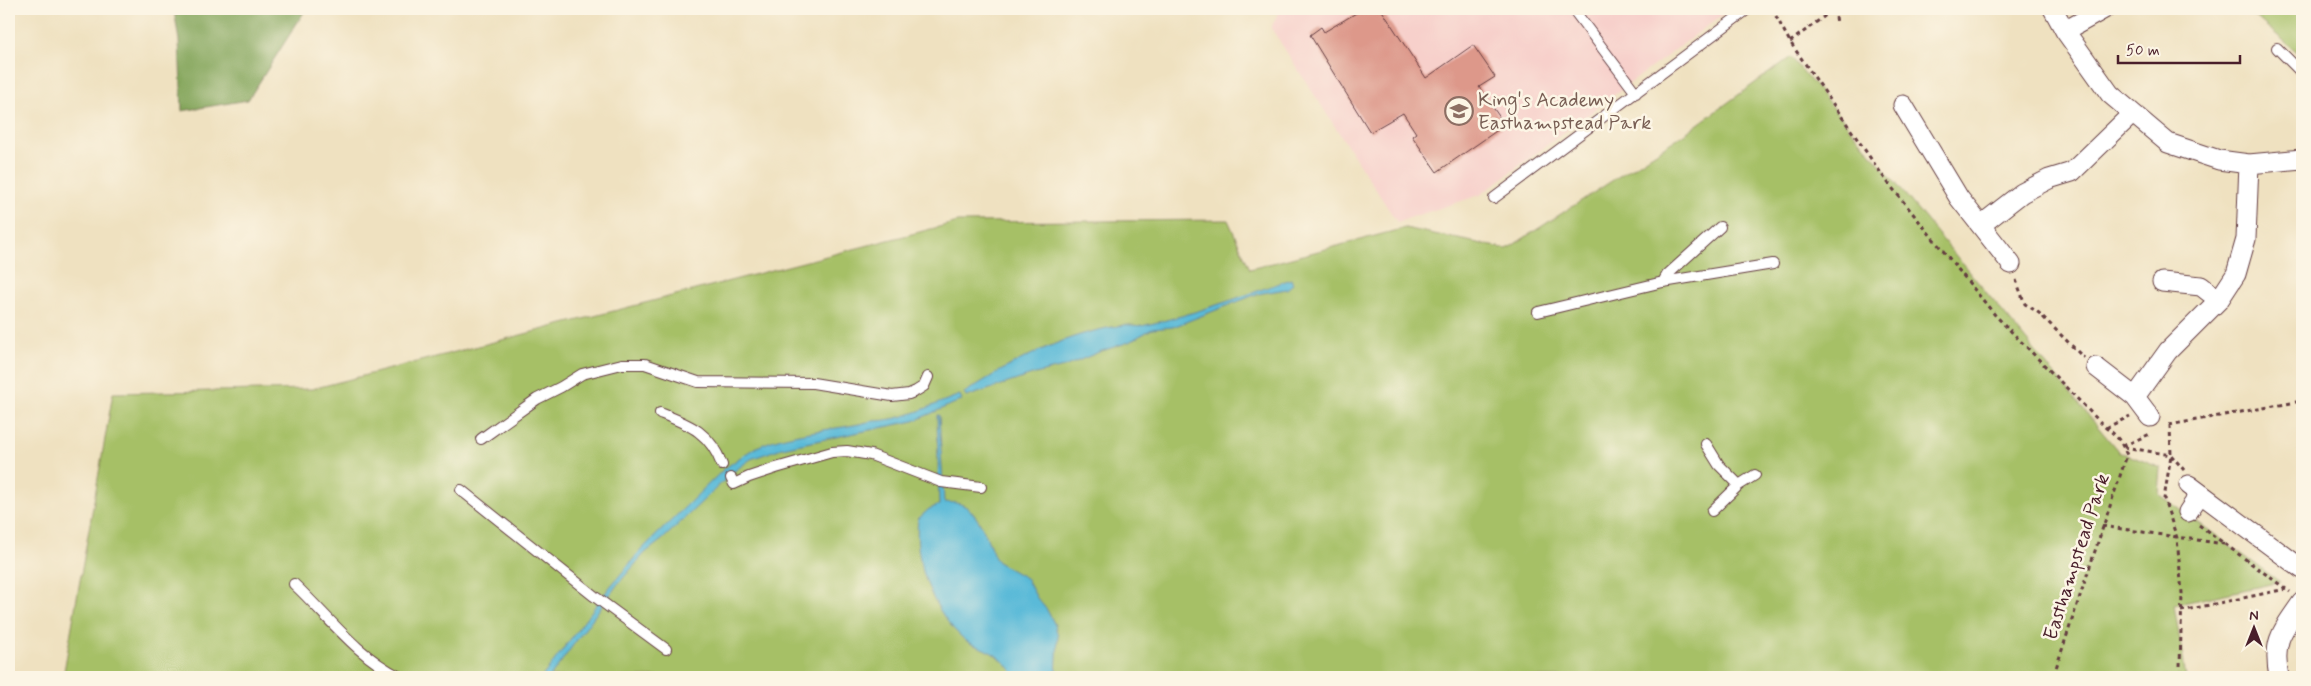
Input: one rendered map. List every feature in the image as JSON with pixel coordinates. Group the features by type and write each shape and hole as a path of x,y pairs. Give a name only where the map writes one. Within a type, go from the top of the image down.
{"street":[{"path":"2053,9 2065,31 2110,94 2168,143 2219,160 2249,164 2302,159"},
{"path":"2065,31 2104,9"},
{"path":"1903,105 1959,198 2011,264"},
{"path":"1981,225 2022,193 2049,179 2072,172 2132,114"},
{"path":"2096,367 2149,417 2168,352 2219,300 2236,274 2246,239 2249,164"},
{"path":"2162,282 2201,286 2219,300"},
{"path":"2191,516 2194,490 2302,569"},
{"path":"2279,677 2275,657 2280,634 2300,600"}],"lane":[{"path":"1574,9 1636,93"},
{"path":"1494,198 1748,9"},
{"path":"2277,48 2302,73"},
{"path":"1663,282 1667,274 1720,227"},
{"path":"1538,312 1663,282 1773,264"},
{"path":"481,439 537,399 582,374 622,364 645,364 698,382 813,383 892,396 909,394 916,391 924,386 928,378"},
{"path":"660,413 691,425 705,436 717,452 722,465"},
{"path":"1706,444 1719,465 1739,485"},
{"path":"731,478 734,484 776,468 832,452 847,451 871,456 941,482 981,488"},
{"path":"1712,511 1739,485 1755,475"},
{"path":"461,490 594,596 666,649"},
{"path":"294,584 328,616 355,647 382,668 400,677"}],"path":[{"path":"1772,9 1790,42 1885,179 1995,315 2106,428 2118,437 2123,446"},
{"path":"1790,42 1834,9 1837,24"},
{"path":"2011,264 2024,304 2039,313 2082,356 2096,367"},
{"path":"2106,428 2149,417 2170,425 2302,401"},
{"path":"2123,446 2149,417"},
{"path":"2170,425 2171,455 2164,499 2171,504"},
{"path":"2123,446 2171,455 2184,467 2194,490"},
{"name":"Easthampstead Park","path":"2053,677 2126,456 2123,446"},
{"path":"2191,516 2300,600"},
{"path":"2102,526 2225,544"},
{"path":"2177,538 2181,611 2180,667 2183,677"},
{"path":"2181,611 2286,589"}],"shaded area":[{"name":"King's Academy Easthampstead Park","path":"1280,9 1730,9 1480,195 1397,222 1271,28"}],"green space":[{"path":"174,9 306,9 248,100 182,111 179,41"},
{"path":"2246,9 2302,9 2302,56"},
{"path":"1791,57 2118,451 2161,468 2159,494 2280,582 2174,605 2186,677 63,677 113,393 312,389 958,222 1228,220 1250,269 1405,228 1507,249 1687,132"}],"water":[{"path":"1291,279 1293,284 1287,289 1257,294 1173,327 1152,329 1129,342 1064,367 1035,374 966,397 964,393 1025,357 1072,337 1117,326 1143,326 1183,316"},
{"path":"960,395 962,400 914,421 782,448 751,459 733,472 663,539 645,553 617,585 550,677 542,677 609,588 641,550 724,469 741,457 759,446 786,437 895,418 917,412"},
{"path":"937,415 939,415 944,502 961,504 969,509 983,529 995,558 999,563 1026,578 1037,598 1047,610 1055,625 1058,637 1056,677 1016,677 1000,658 965,640 943,616 935,601 922,569 917,535 918,519 929,509 939,505"}],"building":[{"path":"1363,9 1381,9 1426,78 1473,45 1495,77 1479,87 1505,125 1437,172 1412,136 1416,133 1403,113 1370,132 1310,35 1321,27 1324,32"}],"place":[{"name":"King's Academy Easthampstead Park","path":"1459,111"}]}
